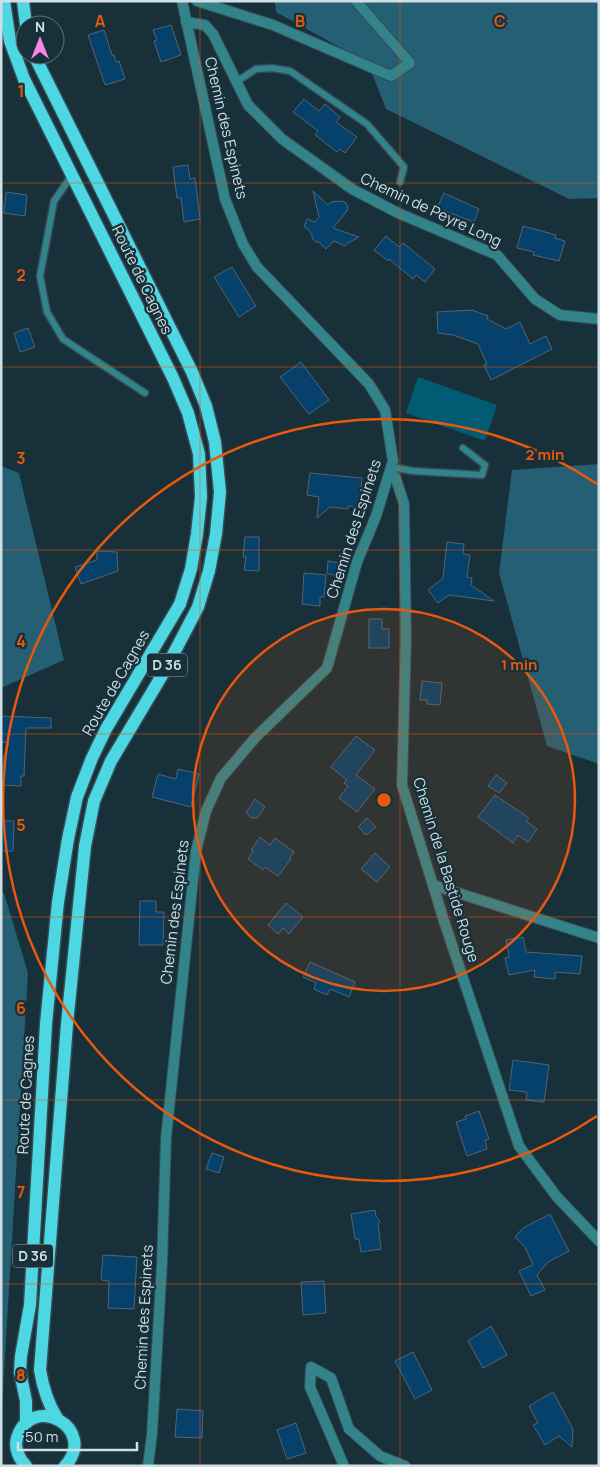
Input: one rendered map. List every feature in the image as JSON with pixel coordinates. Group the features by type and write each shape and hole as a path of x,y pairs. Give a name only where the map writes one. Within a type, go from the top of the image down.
{"main road":[{"name":"Route de Cagnes","path":"4,1 10,41 24,79 188,413 199,454 201,497 191,569 180,604 106,729 77,797 68,839 58,902 46,1024 30,1305 21,1356 20,1372 26,1401 26,1423"},
{"path":"23,1 25,15"},
{"name":"Route de Cagnes","path":"39,65 192,372 206,406 215,442 220,492 216,534 209,571 198,608 164,672 111,761 94,802 85,846 67,1024 40,1370 43,1389 49,1404 57,1418 71,1430 74,1439 74,1448 65,1466"},
{"path":"23,1464 17,1452 16,1442 20,1431 26,1423 41,1416 57,1418"}],"street":[{"name":"Chemin des Espinets","path":"148,1466 152,1434 162,1262 166,1138 196,851 206,811 221,778 255,738 327,668 357,562 376,516 393,461 385,410 369,384 257,267 243,244 225,199 182,1"},
{"path":"197,1 273,25 391,76 410,63 356,1"},
{"name":"Chemin de Peyre Long","path":"186,22 205,25 213,34 248,105 282,138 352,189 398,213 496,255 535,299 560,315 599,319"},
{"name":"Chemin de la Bastide Rouge","path":"391,469 404,504 406,638 402,785 519,1146 557,1197 599,1241"},
{"path":"433,885 599,938"},
{"path":"344,1466 310,1387 311,1367 331,1378 349,1429 380,1456 405,1466"}],"lane":[{"path":"236,82 256,69 272,68 290,71 367,124 404,167 400,182"},
{"path":"72,175 54,201 40,276 47,312 63,339 145,393"},
{"path":"391,469 482,475 485,465 462,448"}],"shaded area":[{"path":"275,1 599,1 599,198 569,199 386,109 368,63 276,12"},
{"path":"418,377 497,405 485,441 406,413"},
{"path":"599,464 599,764 547,746 499,573 512,470"},
{"path":"1,466 19,473 64,660 1,688"},
{"path":"1,893 4,893 28,973 1,1423"}],"building":[{"path":"171,25 181,55 161,62 154,41 157,40 153,30"},
{"path":"104,30 112,55 114,55 116,62 119,61 125,79 105,85 88,35"},
{"path":"304,99 319,111 325,104 340,117 336,122 357,137 345,153 340,149 337,152 315,135 318,131 293,112"},
{"path":"188,165 190,179 195,178 200,219 184,222 181,198 177,198 173,167"},
{"path":"313,191 328,205 331,202 342,201 346,203 347,211 333,228 359,237 345,246 334,241 326,249 312,238 308,229 304,227 307,219 315,222 319,217"},
{"path":"6,192 27,195 25,216 4,213"},
{"path":"444,193 479,209 474,222 437,208"},
{"path":"523,226 556,235 555,238 565,241 559,261 533,255 534,252 517,248"},
{"path":"386,236 399,247 403,243 435,269 425,282 416,275 413,279 389,259 388,261 374,250"},
{"path":"232,267 256,306 239,317 214,277"},
{"path":"472,310 488,316 487,319 506,329 520,322 530,344 546,336 552,349 491,380 484,365 487,364 478,344 453,335 438,333 437,312"},
{"path":"28,328 35,347 20,352 14,333"},
{"path":"301,362 329,400 309,414 280,377"},
{"path":"310,473 362,478 359,507 348,506 348,509 330,507 317,518 319,497 307,495"},
{"path":"245,537 259,537 259,571 244,570 246,557 243,557"},
{"path":"447,542 464,544 463,554 470,555 467,577 472,578 471,585 494,601 449,595 438,603 428,590 443,578"},
{"path":"97,551 117,552 118,571 81,584 75,567 97,560"},
{"path":"328,561 341,563 339,575 327,574"},
{"path":"304,573 326,575 324,597 320,597 320,606 302,604"},
{"path":"369,619 382,619 382,629 389,629 389,648 369,648"},
{"path":"422,681 442,683 440,705 427,704 427,700 420,700"},
{"path":"1,716 51,718 51,728 26,728 24,776 21,776 21,786 1,785 3,759 9,743 1,742"},
{"path":"356,736 375,750 356,775 375,789 357,812 339,798 348,786 344,783 347,780 331,767"},
{"path":"178,769 199,774 191,807 152,797 158,774 176,779"},
{"path":"496,775 507,783 499,793 488,786"},
{"path":"495,795 529,818 526,821 537,829 528,842 518,835 513,843 478,817"},
{"path":"255,799 265,807 257,818 252,818 246,813"},
{"path":"367,818 376,827 366,835 358,827"},
{"path":"1,821 14,821 13,851 1,851"},
{"path":"260,837 270,845 275,838 294,852 278,876 265,867 263,870 248,859 253,851 251,850"},
{"path":"375,853 390,867 377,882 361,869"},
{"path":"140,901 156,901 156,912 164,912 163,945 139,945"},
{"path":"286,903 303,917 289,934 283,928 278,934 268,925"},
{"path":"523,937 526,952 582,956 580,974 555,972 555,979 534,977 535,970 509,975 505,958 509,957 506,940"},
{"path":"310,962 355,982 349,997 330,989 327,995 314,989 316,983 303,977"},
{"path":"513,1060 549,1065 544,1102 526,1100 527,1092 509,1090"},
{"path":"479,1111 489,1139 485,1140 487,1149 467,1156 456,1122 466,1119 465,1116"},
{"path":"212,1153 224,1157 219,1173 206,1169"},
{"path":"375,1210 376,1216 380,1221 378,1224 381,1249 361,1252 359,1239 355,1239 351,1214"},
{"path":"550,1214 569,1251 548,1262 537,1275 545,1290 531,1296 519,1271 533,1265 525,1247 515,1237 523,1228"},
{"path":"103,1255 137,1257 134,1309 108,1308 109,1281 101,1280"},
{"path":"324,1281 326,1313 303,1315 301,1282"},
{"path":"491,1326 507,1355 483,1368 468,1341"},
{"path":"413,1352 432,1390 415,1399 395,1361"},
{"path":"553,1392 573,1429 572,1447 559,1436 545,1445 533,1425 538,1423 529,1406"},
{"path":"177,1409 203,1411 202,1438 175,1437"},
{"path":"296,1423 306,1453 287,1459 277,1430"}]}
